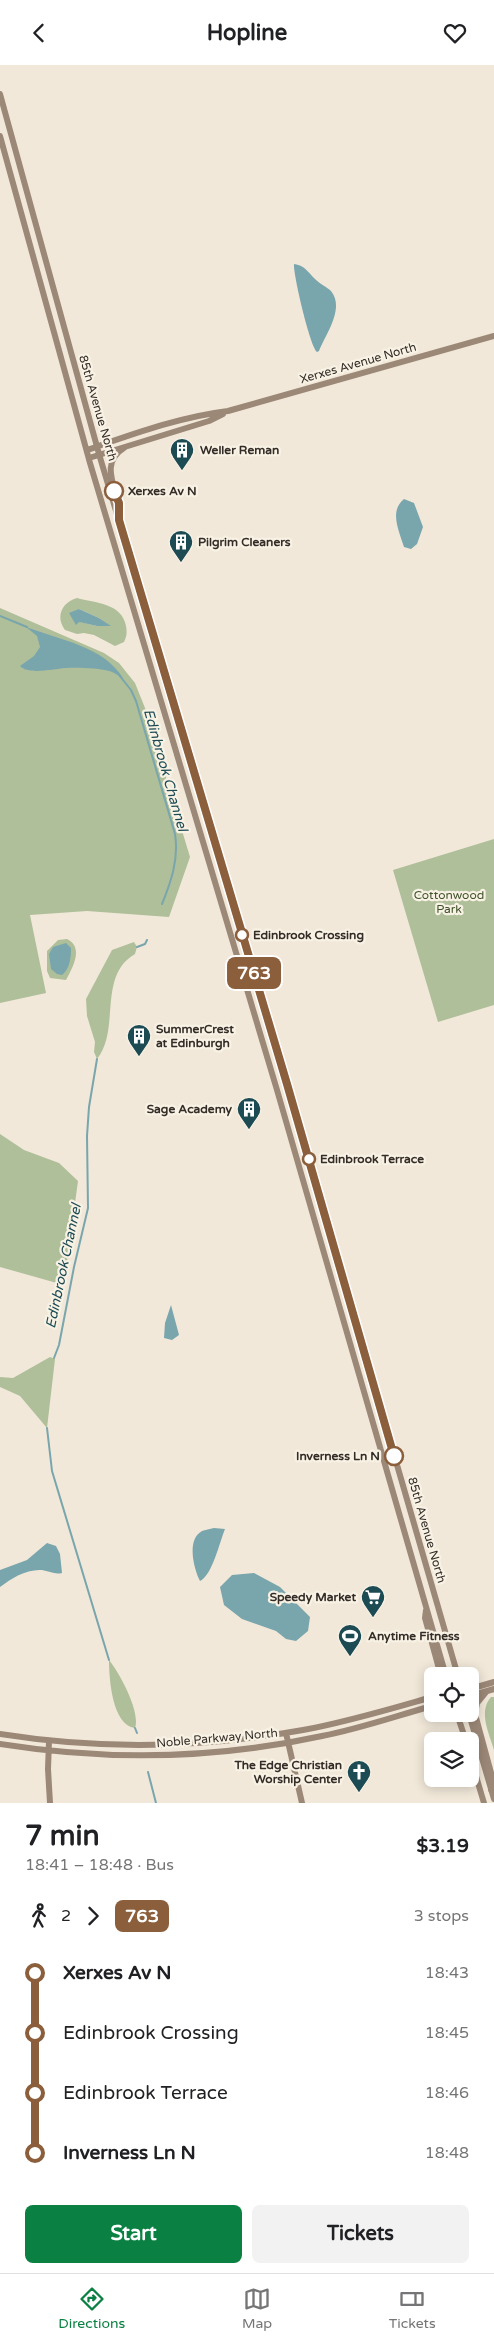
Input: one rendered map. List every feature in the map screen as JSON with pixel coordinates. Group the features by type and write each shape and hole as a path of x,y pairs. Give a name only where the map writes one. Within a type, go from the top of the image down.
{"main road":[{"name":"85th Avenue North","path":"0,94 98,450 287,1084 455,1667"},
{"name":"85th Avenue North","path":"0,136 89,458 269,1063 444,1667"},
{"name":"Xerxes Avenue North","path":"89,458 98,450 158,426 228,411 494,336"},
{"name":"Xerxes Avenue North","path":"87,450 130,445 209,421 228,411"},
{"path":"119,520 119,503 110,471 115,455 130,445"},
{"path":"426,1604 425,1618 439,1667"},
{"path":"479,1686 494,1682"},
{"path":"479,1694 494,1689"},
{"path":"486,1692 477,1703 475,1714 493,1780 491,1790"},
{"name":"Noble Parkway North","path":"0,1734 49,1741 160,1745 216,1742 286,1733 337,1723 424,1699"},
{"name":"Noble Parkway North","path":"0,1744 95,1755 158,1756 220,1752 288,1743 345,1731 424,1711"},
{"path":"471,1722 494,1799"},
{"path":"286,1733 302,1803"},
{"path":"49,1741 50,1803"},
{"path":"479,1786 484,1803"}],"green space":[{"path":"77,598 113,608 123,618 126,626 124,642 115,646 94,635 77,634 65,630 60,615 64,606","holes":["79,609 99,618 110,626 97,626 76,621"]},
{"path":"0,608 104,653 119,663 135,683 145,708 190,857 169,917 87,911 30,915 46,993 0,1003"},
{"name":"Cottonwood Park","path":"494,839 494,1005 438,1022 393,870"},
{"path":"67,939 75,947 76,952 72,969 66,980 50,978 47,971 47,951 58,940"},
{"path":"134,942 137,947 135,954 123,964 116,975 108,1033 104,1047 97,1059 94,1052 95,1042 87,1016 86,999 112,950"},
{"path":"0,1134 24,1150 59,1163 78,1181 64,1285 0,1267"},
{"path":"50,1357 55,1359 47,1428 20,1396 0,1387 0,1377 13,1378"},
{"path":"109,1660 128,1692 135,1712 135,1728 127,1725 121,1719 113,1700"},
{"path":"491,1697 494,1697 494,1750 487,1730 485,1716 485,1709"}],"water":[{"path":"294,264 306,269 317,281 331,291 335,298 336,305 333,321 317,352 310,337 296,281"},
{"path":"404,499 414,503 423,527 417,544 411,549 404,547 396,521 397,509"},
{"path":"79,609 111,626 97,626 79,622 76,625 69,613"},
{"path":"26,627 80,645 92,651 104,658 123,678 111,672 94,668 35,671 24,669 20,666 34,656 40,647 37,636"},
{"path":"66,943 71,948 70,963 62,975 57,974 51,969 49,954 53,947"},
{"path":"171,1305 179,1335 172,1340 164,1338 165,1323"},
{"path":"214,1528 225,1529 212,1566 200,1581 194,1562 194,1541 202,1531"},
{"path":"47,1543 56,1546 60,1554 62,1573 42,1570 30,1571 14,1577 0,1587 0,1570 27,1560"},
{"path":"254,1573 280,1587 310,1617 308,1631 296,1641 286,1639 276,1631 242,1619 224,1605 220,1587 232,1575"}],"waterway":[{"name":"Edinbrook Channel","path":"0,616 27,627"},
{"name":"Edinbrook Channel","path":"119,675 131,690 136,701 175,834 175,861 162,904"},
{"name":"Edinbrook Channel","path":"137,947 145,944 147,940"},
{"name":"Edinbrook Channel","path":"54,1358 59,1345 88,1208 87,1136 89,1107 97,1059"},
{"name":"Edinbrook Channel","path":"47,1428 52,1471 109,1660"},
{"path":"135,1728 137,1733"},
{"name":"Edinbrook Channel","path":"148,1772 156,1803"}],"bus line":[{"name":"763","path":"114,491 119,503 119,520 287,1084 394,1456"}],"place":[{"name":"Weller Reman","path":"182,471"},
{"name":"Xerxes Av N","path":"114,491"},
{"name":"Pilgrim Cleaners","path":"181,563"},
{"name":"Edinbrook Crossing","path":"242,935"},
{"name":"SummerCrest at Edinburgh","path":"139,1057"},
{"name":"Sage Academy","path":"249,1130"},
{"name":"Edinbrook Terrace","path":"309,1159"},
{"name":"Inverness Ln N","path":"394,1456"},
{"name":"Speedy Market","path":"373,1618"},
{"name":"Anytime Fitness","path":"350,1657"},
{"name":"The Edge Christian Worship Center","path":"359,1793"}]}
